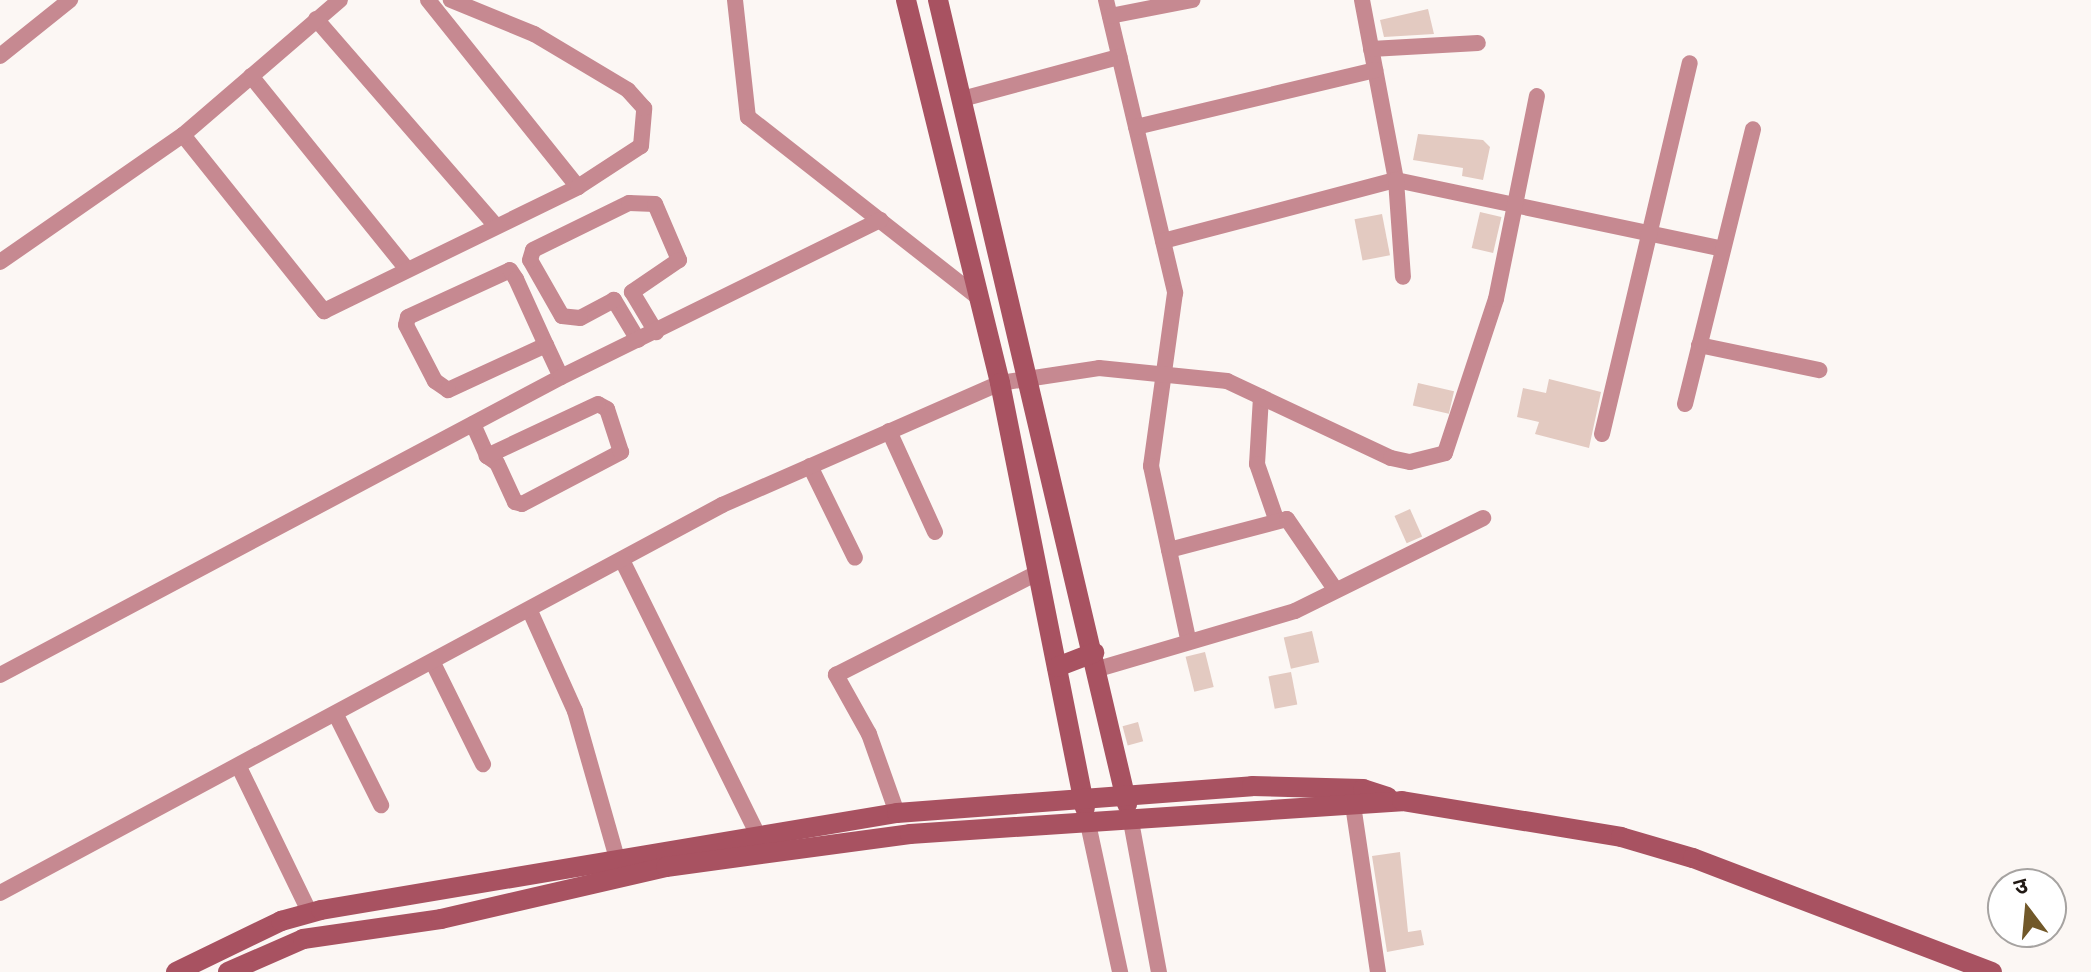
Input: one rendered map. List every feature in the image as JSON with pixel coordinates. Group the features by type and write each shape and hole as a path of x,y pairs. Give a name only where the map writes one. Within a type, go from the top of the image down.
{"street":[{"path":"0,56 70,0"},
{"path":"0,262 183,135 340,0"},
{"path":"428,0 578,187"},
{"path":"183,135 324,311 578,187 641,146 644,108 588,63 451,0"},
{"path":"735,0 748,117 979,298"},
{"path":"906,0 1000,383 1120,972"},
{"path":"938,0 1032,375 1130,816 1159,972"},
{"path":"1188,639 1151,466 1175,293 1108,8 1192,0"},
{"path":"1362,0 1396,180 1403,277"},
{"path":"316,19 495,225"},
{"path":"1371,49 1478,43"},
{"path":"962,99 1119,57"},
{"path":"1602,434 1690,63"},
{"path":"1136,127 1375,70"},
{"path":"251,76 407,269"},
{"path":"0,893 622,560 810,466 1000,383 1032,375 1163,371 1227,381 1391,458 1410,462 1445,453 1496,299 1537,96"},
{"path":"1685,404 1753,129"},
{"path":"1163,241 1396,180 1516,208 1723,249"},
{"path":"650,201 679,260 632,292 614,300 580,318 562,316 530,260 533,250 629,203 650,201"},
{"path":"0,675 561,377 880,220"},
{"path":"546,345 448,390 435,381 406,325 408,317 510,270 546,345 561,377"},
{"path":"632,292 656,332"},
{"path":"614,300 638,340"},
{"path":"1699,345 1819,370"},
{"path":"1261,397 1257,464 1276,519"},
{"path":"473,424 487,456 522,504 621,452 607,409 598,404 487,456"},
{"path":"889,431 935,532"},
{"path":"810,466 855,558"},
{"path":"1057,667 1096,661 1295,611 1483,518"},
{"path":"1169,550 1276,519 1295,524 1335,589"},
{"path":"622,560 758,835"},
{"path":"897,813 869,734 836,675 1039,572"},
{"path":"530,611 575,711 617,858"},
{"path":"433,663 483,764"},
{"path":"336,715 381,805"},
{"path":"239,767 310,913"},
{"path":"176,972 310,913 617,858 897,813 1125,793 1402,801 1679,854 1837,907 1992,972"},
{"path":"228,972 303,939 441,919 590,880 910,834 1355,799"},
{"path":"1355,799 1378,972"}],"building":[{"path":"1428,9 1434,34 1384,37 1380,20"},
{"path":"1418,134 1483,140 1490,147 1483,180 1462,176 1463,168 1413,160"},
{"path":"1480,212 1501,217 1493,253 1472,248"},
{"path":"1382,214 1390,255 1363,261 1355,219"},
{"path":"1549,379 1601,392 1589,448 1535,434 1539,422 1517,417 1523,388 1546,393"},
{"path":"1418,383 1454,391 1449,414 1413,405"},
{"path":"1410,509 1422,536 1407,543 1394,516"},
{"path":"1312,631 1319,662 1291,669 1284,638"},
{"path":"1205,652 1214,687 1194,692 1186,657"},
{"path":"1291,672 1297,704 1275,709 1268,676"},
{"path":"1138,722 1143,741 1128,745 1123,726"},
{"path":"1400,852 1408,932 1421,930 1424,945 1387,952 1372,856"}]}
